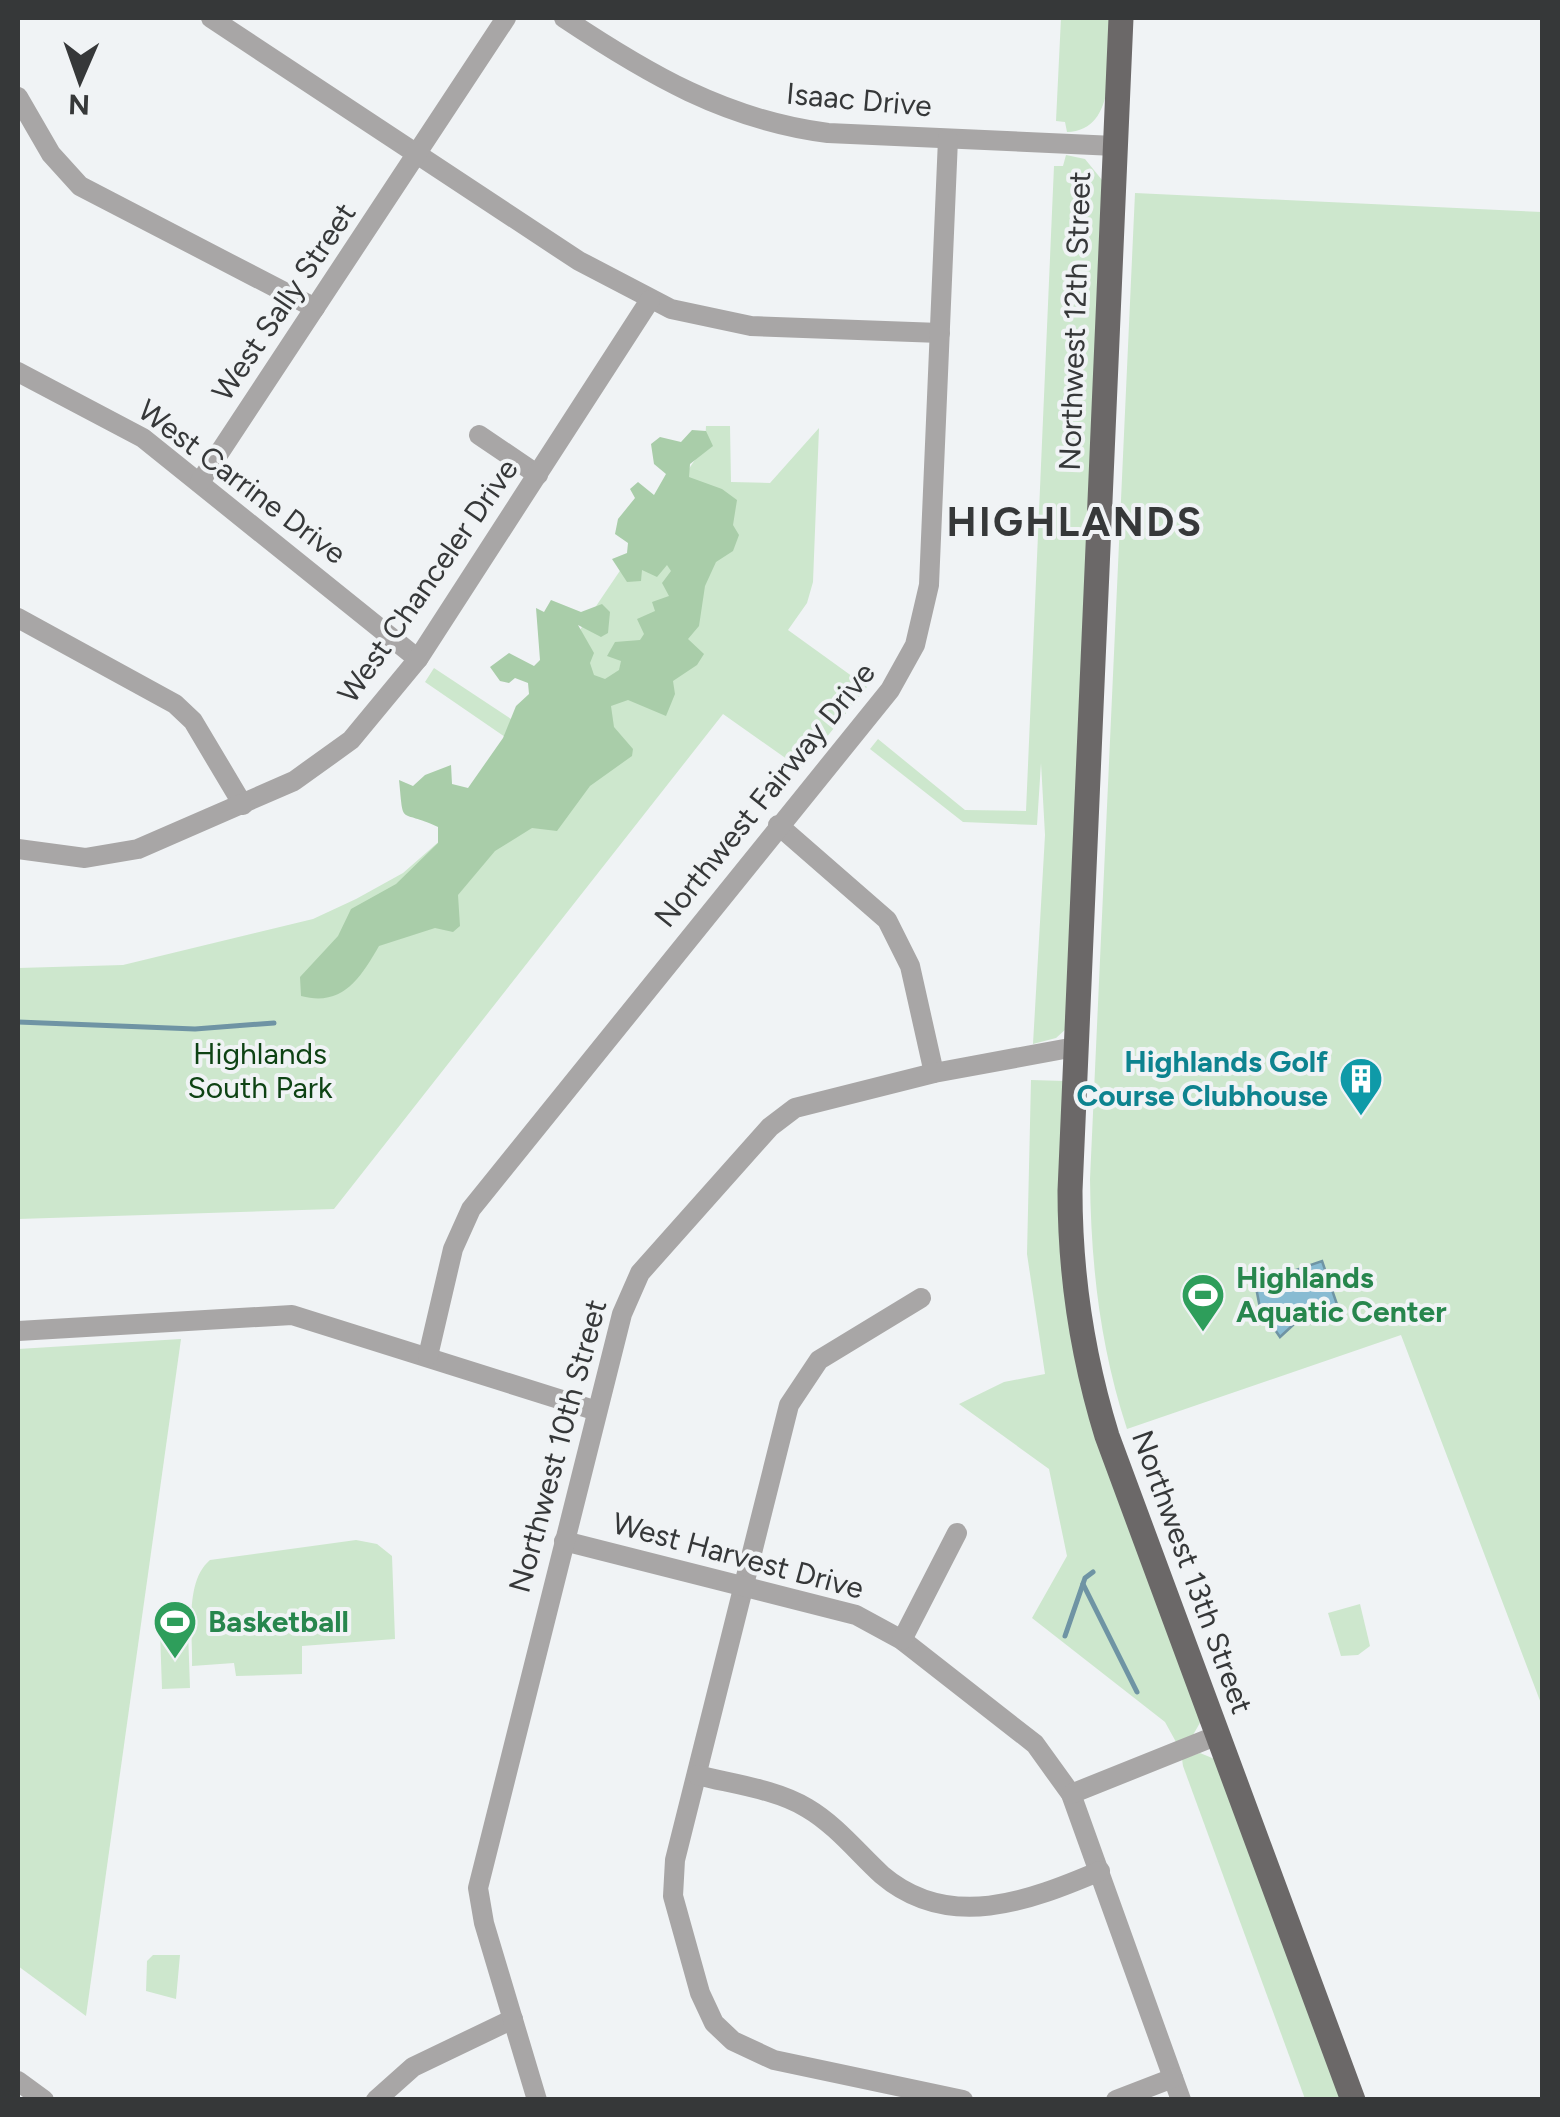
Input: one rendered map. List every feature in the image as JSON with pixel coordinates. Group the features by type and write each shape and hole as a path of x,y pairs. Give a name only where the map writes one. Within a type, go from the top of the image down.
{"main road":[{"name":"Northwest 12th Street","path":"1076,1047 1121,18"},
{"name":"Northwest 13th Street","path":"1076,1047 1070,1249 1084,1353 1108,1436 1353,2100"}],"street":[{"path":"211,18 578,261 650,300 725,324 940,334"},
{"path":"418,155 506,18"},
{"name":"Isaac Drive","path":"564,18 647,73 750,118 828,132 1115,146"},
{"path":"18,97 52,154 80,186 315,308"},
{"name":"Northwest Fairway Drive","path":"428,1356 454,1249 471,1209 890,690 924,622 929,585 948,139"},
{"name":"West Sally Street","path":"200,482 418,155"},
{"name":"West Chanceler Drive","path":"18,848 59,857 113,855 162,840 294,781 351,740 418,659 650,300"},
{"name":"West Carrine Drive","path":"18,372 142,438 418,659"},
{"path":"480,435 538,475"},
{"path":"18,618 174,704 193,721 243,805"},
{"path":"778,825 887,920 910,966 934,1073"},
{"name":"Northwest 10th Street","path":"537,2100 484,1923 478,1888 632,1286 770,1127 806,1104 934,1073 1076,1047"},
{"path":"921,1298 820,1360 796,1389 675,1860 673,1896 700,1994 725,2034 774,2060 963,2100"},
{"path":"18,1331 292,1315 597,1411"},
{"path":"902,1640 958,1533"},
{"name":"West Harvest Drive","path":"564,1541 856,1615 902,1640 1035,1744 1071,1794"},
{"path":"1182,2100 1071,1794 1218,1735"},
{"path":"696,1775 796,1802 820,1817 893,1883 936,1904 958,1908 1002,1906 1100,1870"},
{"path":"376,2100 413,2068 513,2018"},
{"path":"1116,2100 1173,2078"},
{"path":"18,2081 44,2100"}],"green space":[{"path":"1061,18 1110,18 1109,70 1103,105 1084,128 1067,132 1065,122 1056,121"},
{"path":"1066,155 1085,159 1102,180 1066,1029 1056,1038 1033,1044 1045,835 1041,763 1037,825 963,822 870,749 878,739 965,810 1026,811 1054,166 1063,166"},
{"path":"1135,193 1542,212 1542,1706 1401,1335 1127,1429 1118,1398 1099,1305 1090,1179"},
{"name":"Highlands South Park","path":"706,426 730,426 731,482 770,483 819,428 813,582 807,603 788,630 867,687 801,769 723,714 334,1209 18,1219 18,968 123,965 313,919 403,873 451,831 508,739 425,682 434,668 517,723 705,445"},
{"path":"692,430 706,431 713,446 690,464 689,477 722,489 737,500 733,525 739,535 733,551 716,562 705,586 699,626 688,639 704,654 697,665 673,681 675,694 666,716 628,700 611,706 614,727 633,749 632,756 590,786 557,831 532,828 495,851 458,895 460,926 453,932 435,928 379,946 357,979 339,994 301,996 300,977 338,936 351,909 396,884 438,843 438,827 403,811 399,780 413,786 425,775 451,765 452,784 468,788 503,738 516,706 529,694 528,683 515,678 509,683 500,681 490,667 509,653 534,666 540,660 536,608 544,612 551,600 581,612 602,604 610,612 608,633 601,637 578,625 594,653 590,663 594,675 605,679 619,670 621,661 607,656 615,642 640,640 644,634 637,619 655,611 652,602 669,596 662,583 671,571 667,565 657,577 642,570 641,581 627,582 612,559 627,553 628,543 615,534 618,519 635,498 630,489 638,482 654,495 666,474 654,464 651,444 660,437 681,442"},
{"path":"1031,1080 1065,1081 1061,1236 1201,1721 1193,1735 1176,1742 1165,1722 1032,1618 1067,1556 1049,1469 959,1404 1004,1382 1045,1374 1027,1254"},
{"path":"181,1339 86,2016 18,1966 18,1349"},
{"path":"356,1540 377,1544 392,1556 395,1639 302,1646 302,1674 236,1676 234,1663 192,1666 193,1595 196,1581 210,1560"},
{"path":"1360,1604 1370,1646 1358,1655 1341,1656 1328,1613"},
{"name":"Basketball","path":"188,1631 190,1688 162,1689 160,1632"},
{"path":"1200,1753 1217,1760 1342,2099 1305,2099 1183,1766 1182,1759"},
{"path":"153,1955 180,1955 176,1999 146,1991 147,1961"}],"water":[{"path":"1322,1261 1340,1313 1311,1323 1306,1313 1280,1337 1260,1308 1254,1277 1296,1284 1293,1271"}],"waterway":[{"path":"18,1022 195,1029 274,1023"},
{"path":"1065,1636 1085,1578 1093,1572"},
{"path":"1083,1584 1137,1692"}],"place":[{"name":"Highlands Golf Course Clubhouse","path":"1361,1117"},
{"name":"Highlands Aquatic Center","path":"1203,1333"},
{"name":"Basketball","path":"175,1660"}],"district":[{"name":"HIGHLANDS","path":"1075,522"}]}
